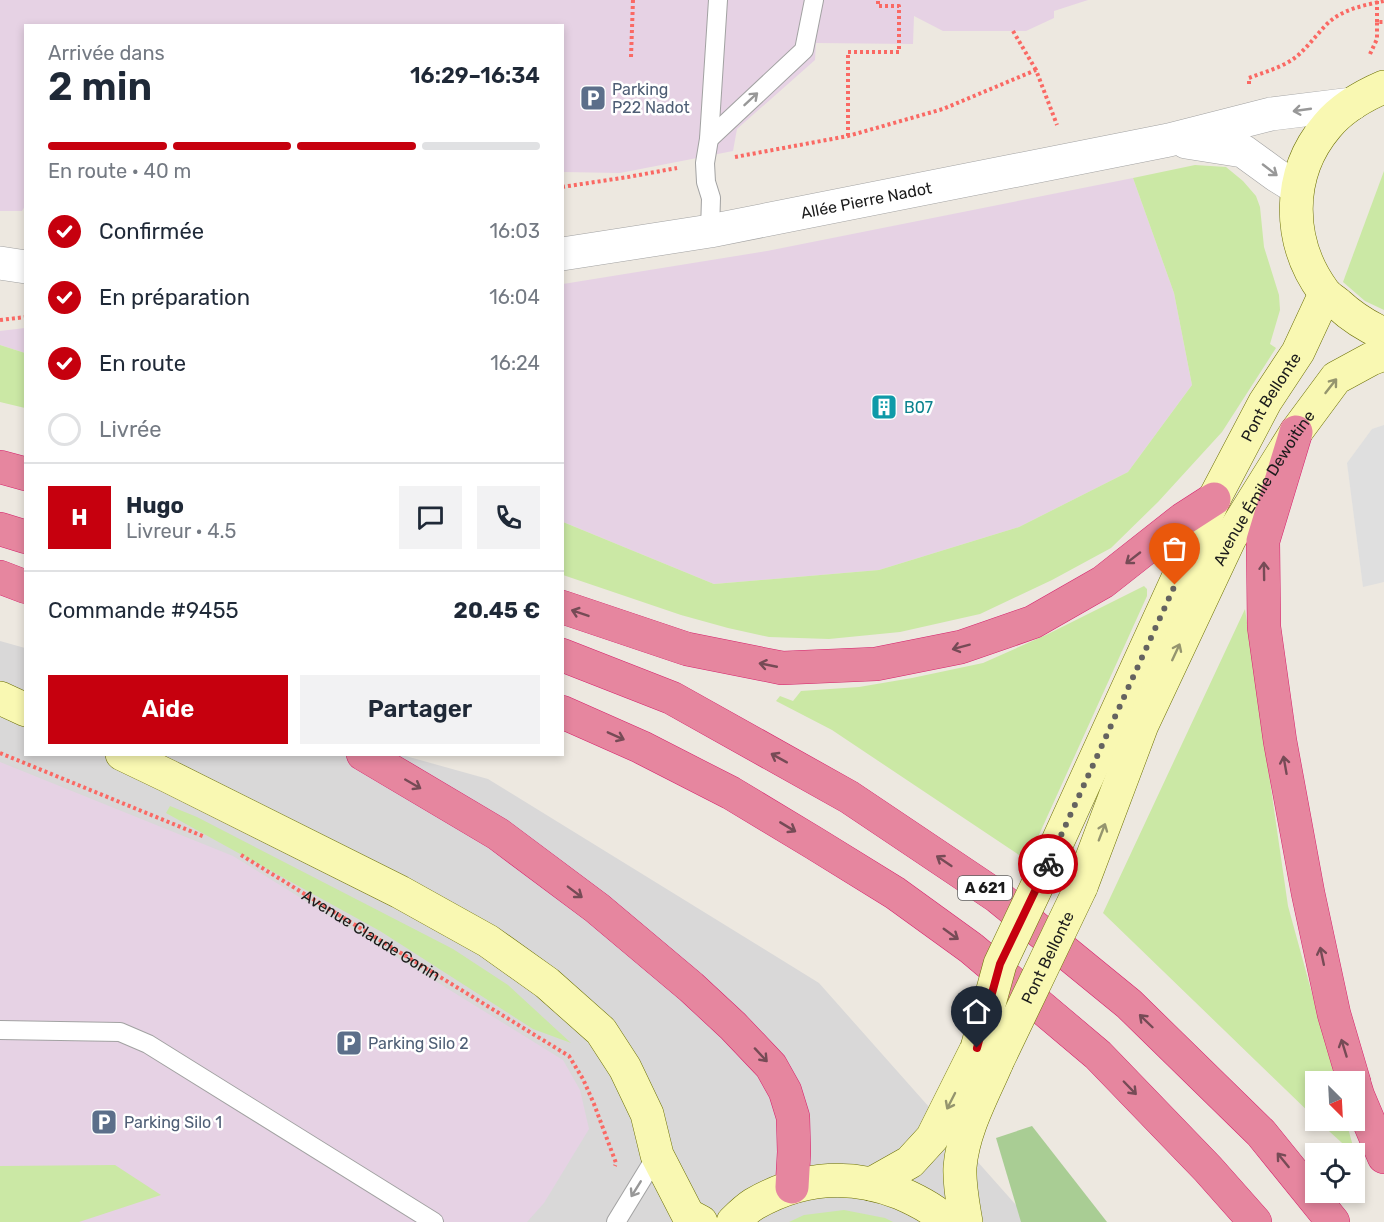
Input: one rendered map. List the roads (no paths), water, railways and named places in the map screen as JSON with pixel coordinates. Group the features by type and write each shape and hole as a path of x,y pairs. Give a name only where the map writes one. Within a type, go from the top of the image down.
{"highway":[{"path":"1296,432 1263,541 1264,627 1280,741 1308,893 1334,1014 1351,1071"},
{"path":"0,465 24,469"},
{"path":"0,465 24,473"},
{"path":"564,608 687,649 782,668 876,664 962,647 1033,622 1103,582 1183,519 1214,499"},
{"path":"0,529 24,536"},
{"path":"0,577 24,586"},
{"name":"A 621","path":"564,656 672,698 849,797 998,897 1129,1004 1261,1133 1333,1222"},
{"path":"564,713 641,747 731,793 895,893 970,948 1098,1055 1208,1169 1255,1222"},
{"path":"366,756 498,834 597,908 691,987 733,1026 771,1066 784,1090 793,1116 792,1187"},
{"path":"1365,1112 1384,1157"}],"main road":[{"path":"1384,87 1352,104 1328,126 1309,153 1297,188 1296,214 1300,243 1311,272 1325,294 1357,321 1384,334"},
{"name":"Pont Bellonte","path":"1214,499 1265,402 1299,352 1325,294"},
{"name":"Avenue Émile Dewoitine","path":"1081,887 1142,725 1230,538 1296,432 1336,378 1384,354"},
{"name":"Avenue Émile Dewoitine","path":"987,1055 1000,964 1214,499"},
{"path":"0,698 24,709"},
{"path":"126,756 400,892 488,941 547,983 601,1031 625,1068 646,1114 657,1155 688,1215 701,1222"},
{"name":"Pont Bellonte","path":"987,1055 1081,887"},
{"path":"871,1184 910,1162 932,1138 987,1055"},
{"path":"966,1222 960,1166 987,1055"},
{"path":"733,1222 752,1205 792,1187 823,1181 847,1180 893,1190 914,1199 947,1222"}],"street":[{"name":"Allée Pierre Nadot","path":"564,254 710,231 1169,140 1271,114 1352,104"},
{"name":"Allée Pierre Nadot","path":"1169,140 1244,151 1297,188"},
{"path":"0,263 24,267"}],"lane":[{"path":"710,231 711,198 706,182 705,163 718,0"},
{"path":"708,139 804,50 814,0"},
{"path":"2,1031 120,1032 148,1044 434,1222"},
{"path":"616,1222 657,1155"}],"place":[{"name":"Parking P22 Nadot","path":"593,98"},
{"name":"B07","path":"884,407"},
{"name":"Parking Silo 2","path":"349,1043"},
{"name":"Parking Silo 1","path":"104,1122"}]}
